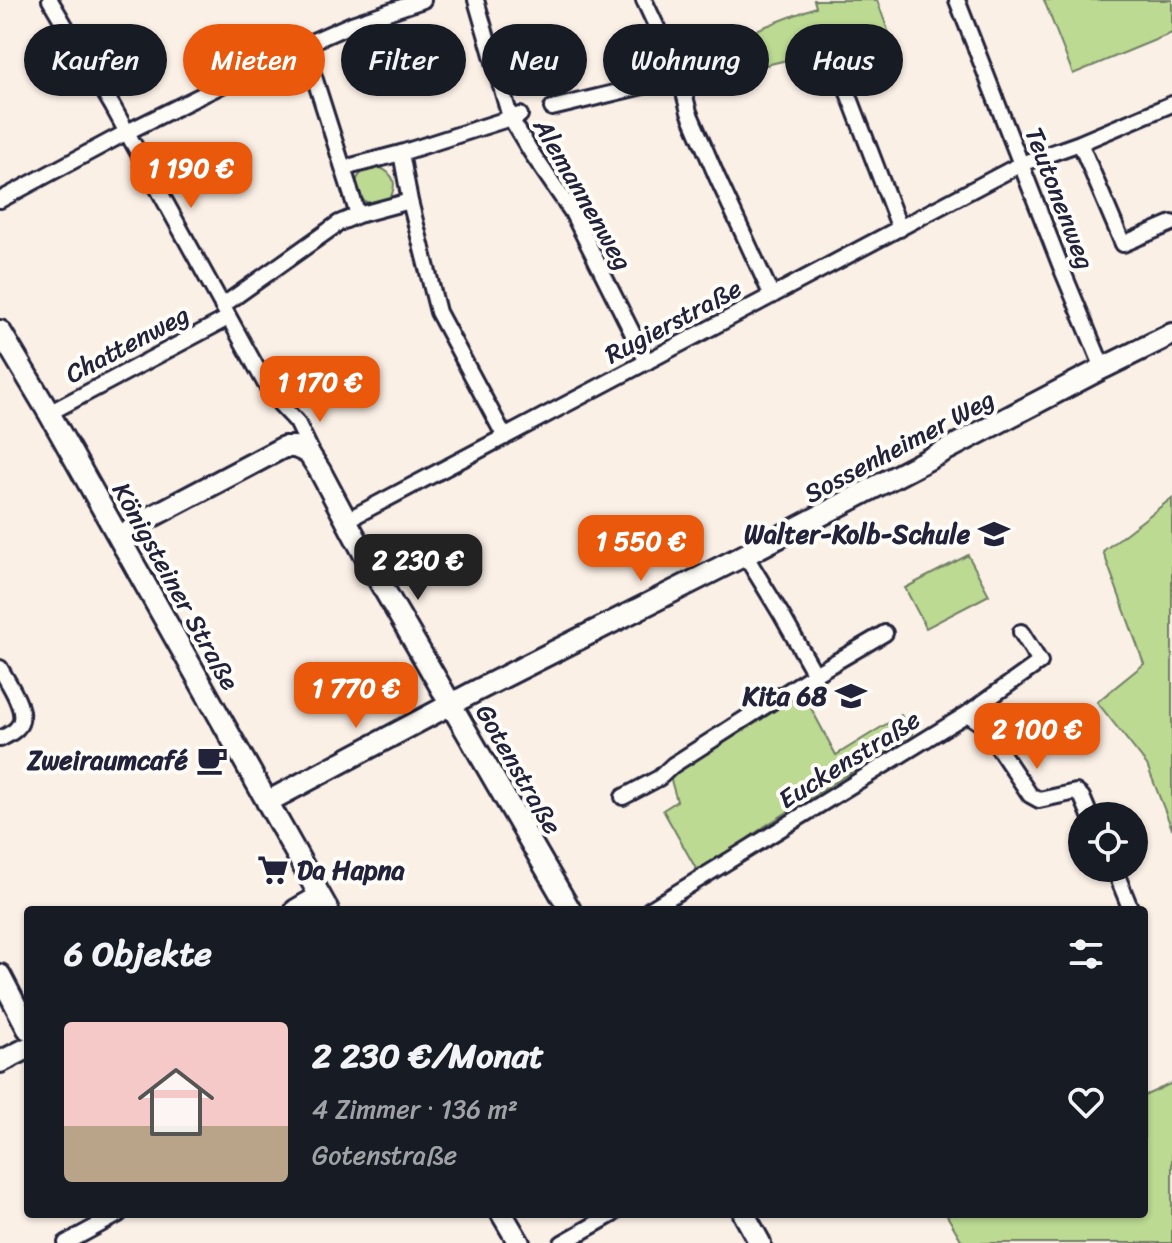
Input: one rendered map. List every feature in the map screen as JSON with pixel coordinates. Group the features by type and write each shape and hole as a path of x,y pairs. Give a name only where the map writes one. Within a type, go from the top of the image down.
{"main road":[{"name":"Königsteiner Straße","path":"0,331 324,903"},
{"name":"Sossenheimer Weg","path":"267,802 1172,334"},
{"path":"124,547 126,536 134,526 284,447 295,447 309,454 320,471"},
{"name":"Gotenstraße","path":"320,471 370,565 568,906"},
{"path":"109,519 134,526"},
{"path":"0,975 24,1021"},
{"path":"0,1062 24,1050"},
{"path":"504,1218 519,1243"},
{"path":"746,1218 760,1243"}],"street":[{"name":"Gotenstraße","path":"50,0 127,132 265,383 305,435 320,471"},
{"path":"325,36 423,0"},
{"name":"Alemannenweg","path":"476,0 515,116 531,152 572,212 647,362"},
{"path":"644,0 656,24"},
{"name":"Teutonenweg","path":"957,0 1103,368"},
{"path":"0,200 200,96"},
{"path":"321,96 358,215"},
{"path":"552,108 603,96"},
{"path":"685,96 717,177 772,296"},
{"path":"849,96 900,229"},
{"name":"Rugierstraße","path":"347,520 1021,164 1172,104"},
{"path":"344,168 515,116"},
{"path":"1080,143 1123,244 1172,223"},
{"path":"401,153 438,312 505,437"},
{"name":"Chattenweg","path":"49,413 225,312 339,223 410,201"},
{"name":"Gotenstraße","path":"281,405 289,426 284,447"},
{"path":"745,555 815,674"},
{"name":"Euckenstraße","path":"655,906 967,714 1040,662 1021,632"},
{"path":"623,797 659,778 673,765 885,633"},
{"path":"0,668 22,716 15,731 0,739"},
{"path":"967,714 983,725 1030,795 1039,800 1076,792 1084,802"},
{"path":"1120,882 1129,906"},
{"path":"66,1243 112,1218"},
{"path":"562,1243 606,1218"}],"green space":[{"path":"814,0 877,0 886,24 785,24 785,60 769,64 769,25 816,7"},
{"path":"1044,0 1172,0 1172,33 1073,74"},
{"path":"378,167 389,173 394,186 388,202 374,204 366,202 356,193 356,182 363,172"},
{"path":"1172,498 1172,829 1147,765 1097,702 1144,664 1103,551"},
{"path":"968,555 989,595 926,628 905,588"},
{"path":"803,693 836,755 901,715 913,734 765,826 699,874 663,810 677,801 670,777"},
{"path":"1172,1083 1172,1243 963,1243 948,1218 1148,1218 1148,1094"}],"place":[{"name":"Walter-Kolb-Schule","path":"994,534"},
{"name":"Kita 68","path":"851,696"},
{"name":"Zweiraumcafé","path":"212,760"},
{"name":"Da Hapna","path":"273,870"}]}
